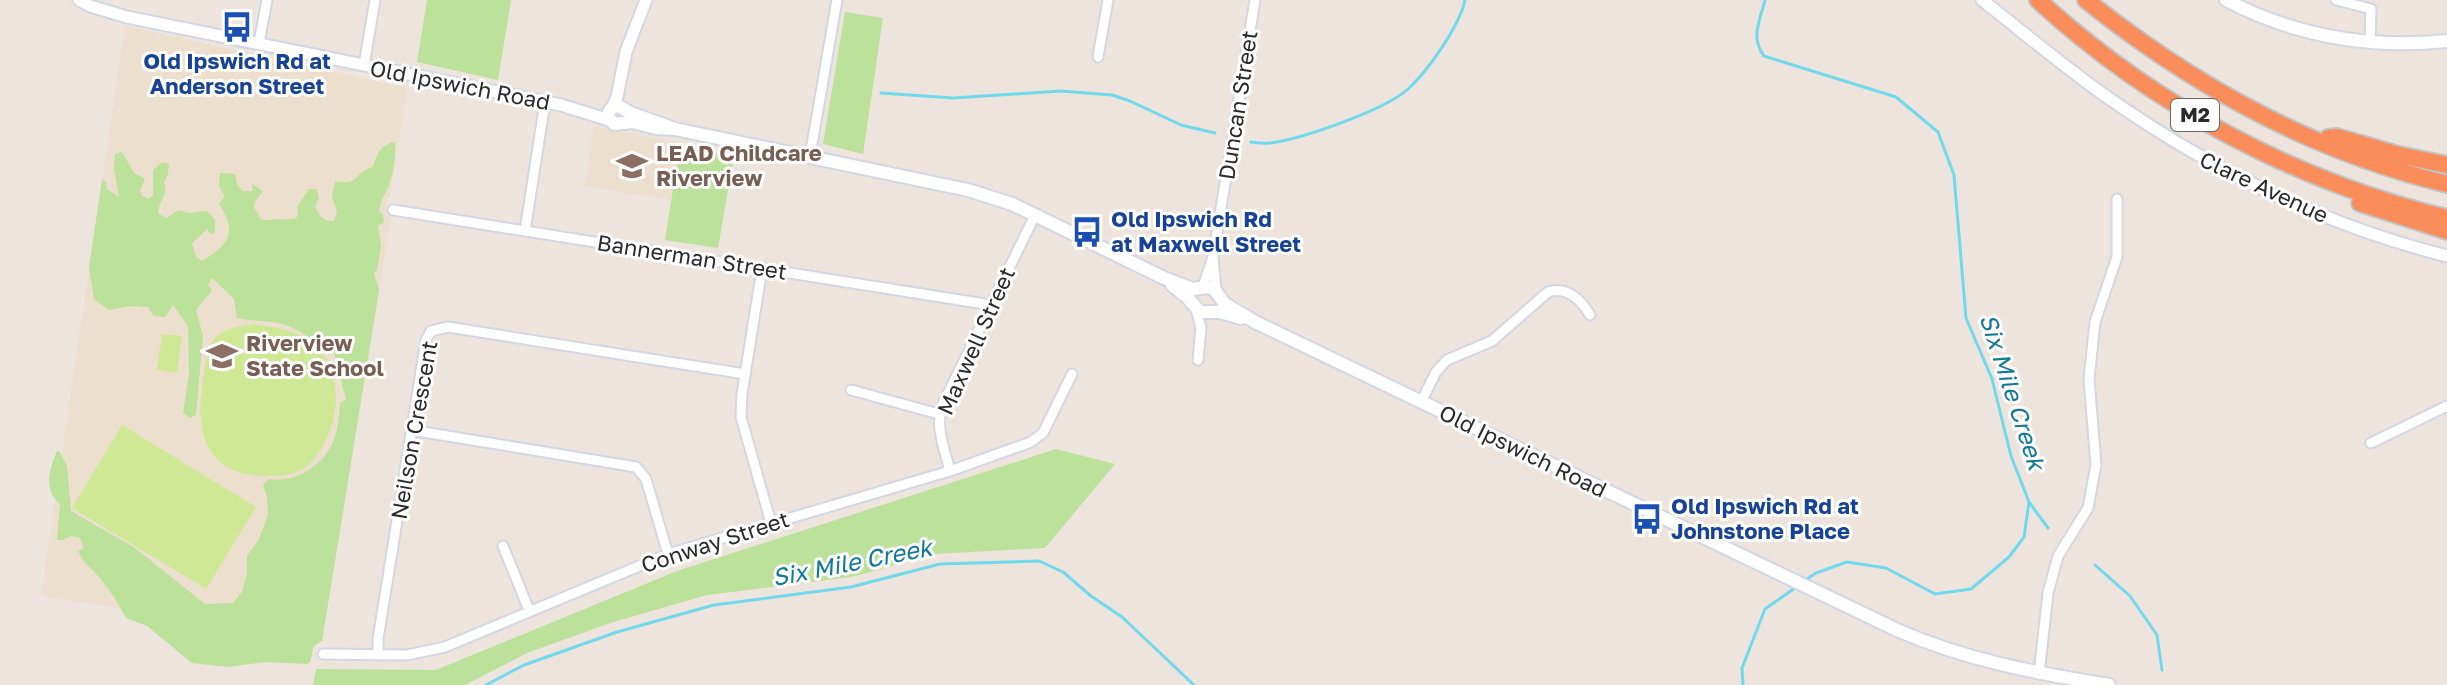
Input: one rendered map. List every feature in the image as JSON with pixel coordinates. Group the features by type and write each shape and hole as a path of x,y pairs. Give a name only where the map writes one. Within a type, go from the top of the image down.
{"highway":[{"name":"M2","path":"2038,0 2093,46 2160,94 2237,139 2371,196 2447,218"},
{"name":"M2","path":"2086,0 2145,45 2207,85 2316,140 2399,171 2447,184"},
{"path":"2316,140 2337,137 2447,165"},
{"path":"2305,170 2328,190 2447,231"}],"main road":[{"path":"2226,0 2259,16 2326,37 2370,43 2447,41"},
{"name":"Old Ipswich Road","path":"617,113 675,129 968,190 1012,204 1164,278 1209,291 1255,322 1930,644 2039,674 2109,685"},
{"name":"Old Ipswich Road","path":"1164,278 1202,310 1255,322"},
{"path":"1209,291 1217,308 1202,310 1194,296 1209,291"}],"street":[{"name":"Old Ipswich Road","path":"79,0 127,17 545,102 617,113"},
{"path":"259,43 267,0"},
{"path":"364,65 375,0"},
{"path":"617,113 626,52 646,0"},
{"path":"810,156 837,0"},
{"path":"1098,57 1108,0"},
{"name":"Duncan Street","path":"1209,291 1255,0"},
{"name":"Clare Avenue","path":"1982,0 2104,95 2223,170 2321,216 2447,256"},
{"path":"2336,0 2371,9 2370,43"},
{"path":"525,231 545,102"},
{"path":"2039,674 2048,593 2058,556 2088,508 2096,465 2089,379 2095,322 2117,257 2117,199"},
{"name":"Bannerman Street","path":"393,210 990,307"},
{"name":"Maxwell Street","path":"950,471 939,414 1035,215"},
{"path":"762,269 741,402 742,425 771,523"},
{"path":"1421,402 1436,372 1447,360 1492,341 1548,292 1567,292 1584,305 1590,315"},
{"path":"1198,360 1202,310"},
{"name":"Neilson Crescent","path":"378,655 411,430 426,340 431,331 441,328 745,374"},
{"name":"Conway Street","path":"323,654 407,655 432,651 668,554 950,471 1039,438 1072,374"},
{"path":"851,390 939,414"},
{"path":"2371,443 2447,406"},
{"path":"411,430 636,467 646,479 668,554"},
{"path":"503,546 529,610"}],"shaded area":[{"name":"Riverview State School","path":"125,26 408,88 390,196 387,198 385,212 392,214 322,641 41,596"},
{"name":"LEAD Childcare Riverview","path":"594,126 680,143 671,200 585,186"}],"green space":[{"path":"427,0 511,0 498,80 417,62"},
{"path":"845,12 883,18 863,154 823,144"},
{"path":"392,142 395,144 393,170 379,211 384,222 378,226 381,246 374,273 379,290 322,641 314,646 307,664 266,662 228,667 192,663 147,626 126,618 107,587 80,555 78,551 84,548 80,538 71,536 57,540 60,505 51,492 49,479 57,451 67,466 71,511 135,548 205,604 233,603 242,592 247,574 247,556 259,539 268,515 263,485 269,479 296,476 320,461 333,441 340,403 346,399 333,350 282,324 237,318 234,299 212,278 208,285 212,290 196,310 203,336 196,415 190,418 183,413 189,374 188,326 173,305 165,317 154,316 148,307 109,310 94,299 89,267 102,180 106,182 107,189 119,197 115,154 122,152 134,173 145,179 141,195 149,199 153,195 153,170 162,162 169,164 158,213 166,218 179,210 189,213 207,211 215,220 215,233 211,234 207,229 192,243 196,257 202,261 219,249 228,237 228,222 219,204 225,197 219,186 220,173 235,174 243,191 253,191 252,184 263,191 254,208 262,220 294,219 298,216 297,207 309,189 316,189 319,198 315,206 318,212 324,219 334,221 337,211 332,197 335,181 352,181 373,167 379,152"},
{"path":"680,146 734,156 718,248 665,240"},
{"path":"253,324 297,334 323,354 331,368 336,402 328,435 310,463 292,474 249,475 232,470 210,450 204,435 201,401 211,344 227,330"},
{"path":"162,334 182,336 177,373 157,370"},
{"path":"122,425 256,507 206,589 72,508"},
{"path":"1056,449 1115,464 1045,548 934,554 851,577 707,595 610,623 527,653 465,685 313,685 316,669 436,670 677,571"}],"waterway":[{"path":"1251,142 1268,143 1302,136 1363,114 1397,97 1434,60 1457,22 1465,0"},
{"name":"Six Mile Creek","path":"1765,0 1757,35 1764,56 1896,97 1938,132 1954,175 1966,318 1992,379 2011,456 2029,502 2024,537 2009,557 1971,589 1935,594 1886,568 1847,562 1816,573 1804,581"},
{"path":"881,93 953,98 1061,91 1112,95 1181,125 1215,133"},
{"path":"2029,502 2048,528"},
{"name":"Six Mile Creek","path":"486,685 524,665 617,632 714,605 851,587 940,564 1039,561 1063,572 1122,617 1194,685"},
{"path":"2095,565 2130,596 2157,635 2162,670"},
{"name":"Six Mile Creek","path":"1743,685 1742,668 1765,609 1798,586"}],"place":[{"name":"Old Ipswich Rd at Anderson Street","path":"237,27"},
{"name":"LEAD Childcare Riverview","path":"632,166"},
{"name":"Old Ipswich Rd at Maxwell Street","path":"1087,232"},
{"name":"Riverview State School","path":"222,356"},
{"name":"Old Ipswich Rd at Johnstone Place","path":"1647,519"}]}
